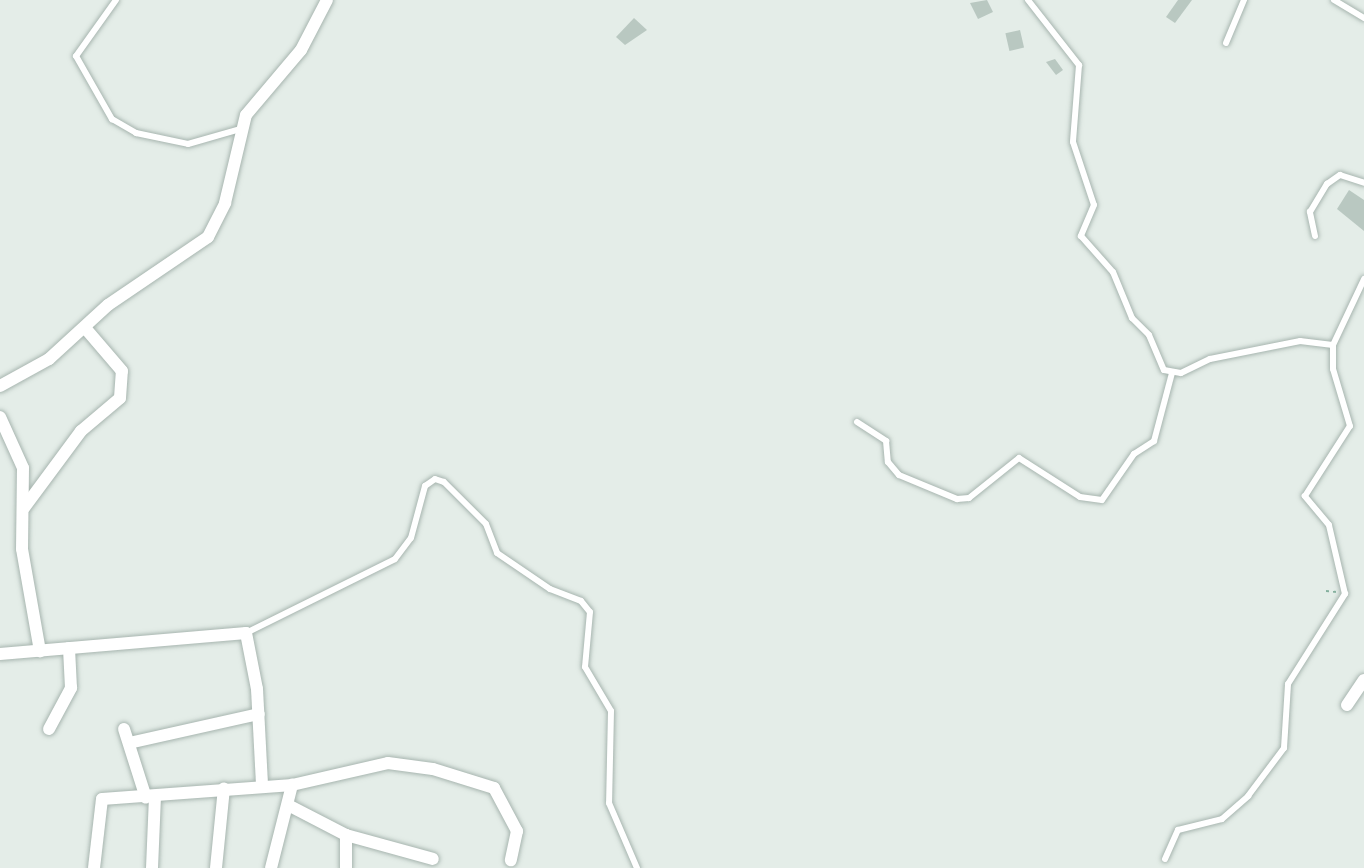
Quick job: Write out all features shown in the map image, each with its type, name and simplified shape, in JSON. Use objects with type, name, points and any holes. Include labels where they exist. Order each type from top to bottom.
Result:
[{"type":"street","points":[[1,381],[49,359],[86,328],[108,305],[214,230],[240,129],[258,96],[310,39],[327,0]]},
{"type":"street","points":[[24,509],[81,431],[120,398],[122,371],[86,328]]},
{"type":"street","points":[[0,417],[23,468],[22,549],[40,651]]},
{"type":"street","points":[[0,654],[246,633],[259,714],[262,786]]},
{"type":"street","points":[[48,729],[71,688],[69,648]]},
{"type":"street","points":[[1347,705],[1364,680]]},
{"type":"street","points":[[129,743],[259,714]]},
{"type":"street","points":[[124,729],[151,797],[152,868]]},
{"type":"street","points":[[94,868],[100,802],[224,788],[292,785],[388,763],[433,769],[489,786],[517,831],[511,860]]},
{"type":"street","points":[[271,868],[292,785]]},
{"type":"street","points":[[216,868],[224,788]]},
{"type":"street","points":[[288,805],[346,835],[433,859]]},
{"type":"street","points":[[346,835],[346,868]]},
{"type":"lane","points":[[116,0],[76,56],[112,119],[136,132],[188,144],[240,129]]},
{"type":"lane","points":[[1028,0],[1079,65],[1073,142],[1094,205],[1082,236],[1113,272],[1132,318],[1149,334],[1160,365],[1172,373],[1279,344],[1333,345]]},
{"type":"lane","points":[[1226,43],[1244,0]]},
{"type":"lane","points":[[1335,0],[1364,18]]},
{"type":"lane","points":[[1315,236],[1310,212],[1327,184],[1340,175],[1364,183]]},
{"type":"lane","points":[[1165,859],[1179,831],[1222,819],[1248,796],[1284,748],[1288,684],[1345,594],[1329,525],[1305,496],[1350,426],[1333,369],[1333,345],[1364,279]]},
{"type":"lane","points":[[857,422],[886,441],[888,462],[899,475],[957,499],[969,498],[1019,458],[1080,497],[1102,500],[1134,454],[1154,441],[1172,373]]},
{"type":"lane","points":[[246,633],[394,559],[411,538],[426,486],[435,480],[444,482],[486,524],[497,553],[550,589],[581,601],[590,612],[585,667],[611,711],[609,803],[637,868]]},
{"type":"building","points":[[987,0],[993,12],[978,19],[970,3]]},
{"type":"building","points":[[1178,0],[1192,0],[1175,23],[1166,17]]},
{"type":"building","points":[[634,18],[647,30],[625,45],[616,37]]},
{"type":"building","points":[[1020,30],[1024,48],[1009,51],[1005,33]]},
{"type":"building","points":[[1055,59],[1063,70],[1056,75],[1046,62]]},
{"type":"building","points":[[1349,190],[1364,200],[1364,231],[1337,209]]}]
